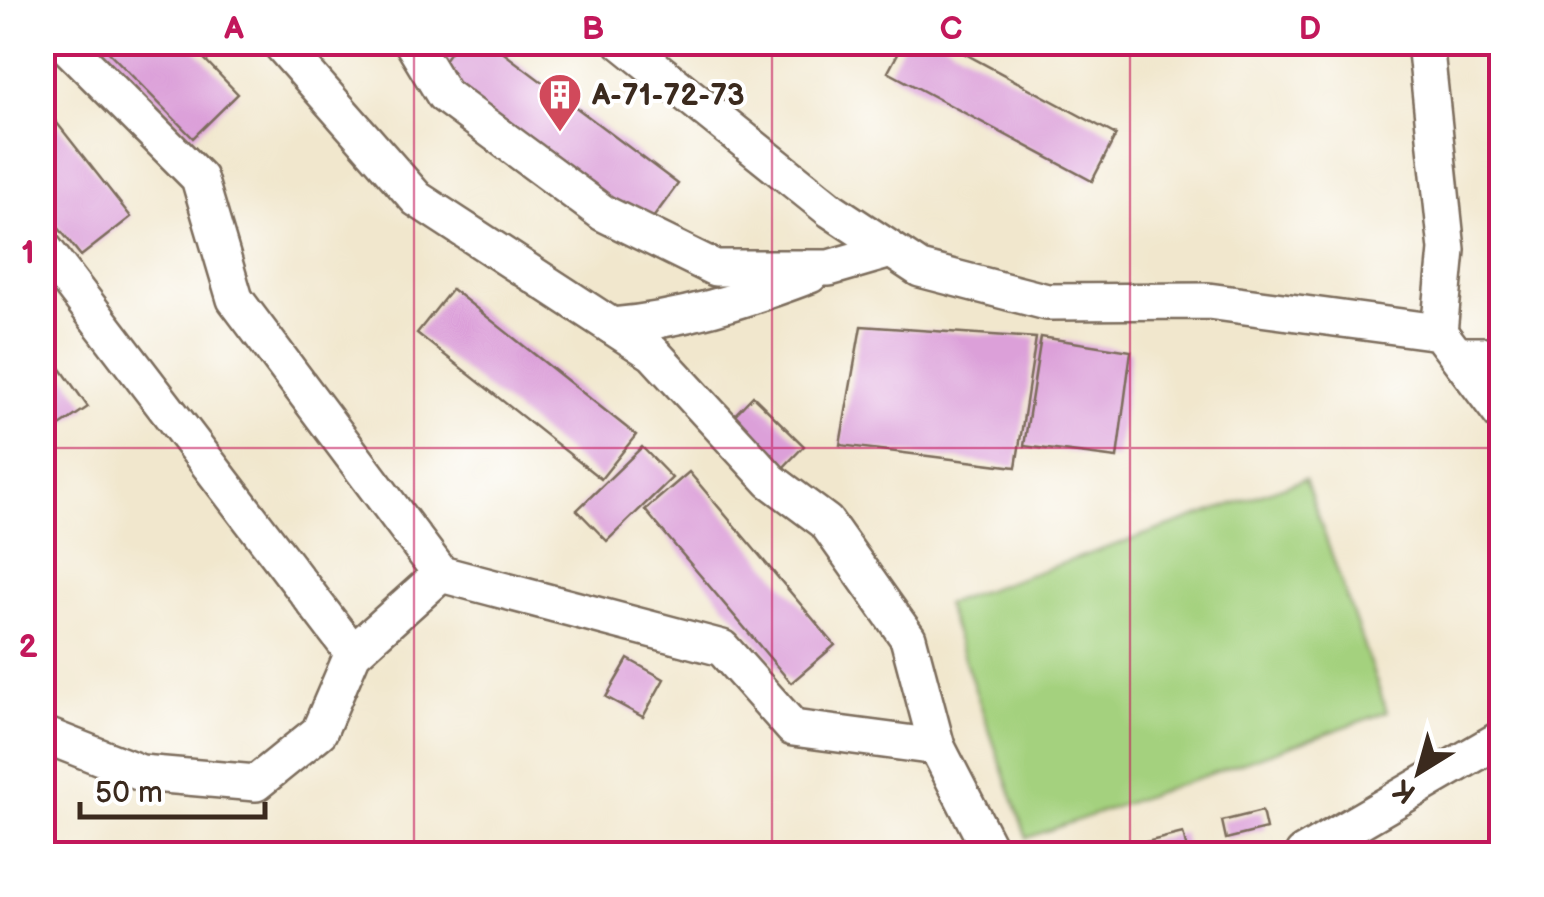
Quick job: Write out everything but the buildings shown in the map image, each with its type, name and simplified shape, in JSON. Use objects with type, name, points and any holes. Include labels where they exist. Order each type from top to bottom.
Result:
[{"type":"street","points":[[63,42],[199,178],[236,299],[441,574],[722,648],[793,728],[937,747]]},
{"type":"street","points":[[280,42],[417,198],[654,353],[771,481],[826,522],[908,638],[937,747],[992,854]]},
{"type":"street","points":[[412,42],[444,96],[603,213],[716,268],[829,268]]},
{"type":"street","points":[[622,42],[831,210],[920,269],[1047,302],[1208,301],[1502,356]]},
{"type":"street","points":[[1425,42],[1447,250],[1449,344],[1502,414]]},
{"type":"street","points":[[42,246],[353,653]]},
{"type":"street","points":[[612,326],[660,322],[734,304],[829,268],[891,250]]},
{"type":"street","points":[[42,734],[141,773],[256,783],[319,732],[353,653],[441,574]]},
{"type":"street","points":[[1303,854],[1502,738]]},
{"type":"green space","points":[[1305,479],[1387,712],[1027,838],[945,604]]},
{"type":"place","name":"A-71-72-73","points":[[560,133]]}]
